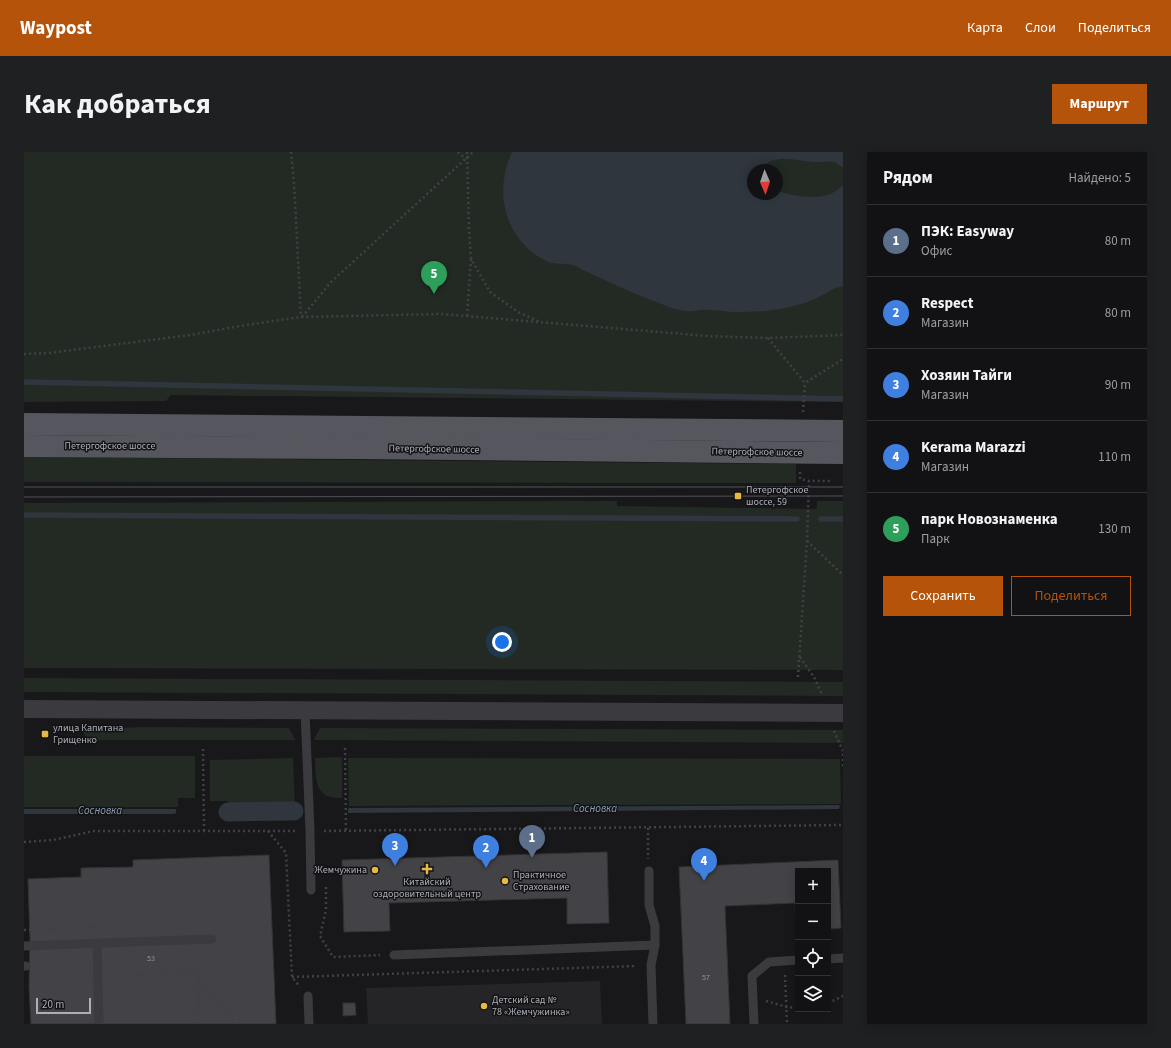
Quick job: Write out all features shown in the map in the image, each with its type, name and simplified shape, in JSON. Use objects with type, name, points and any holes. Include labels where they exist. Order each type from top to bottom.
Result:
[{"type":"main road","name":"Петергофское шоссе","points":[[24,424],[843,431]]},
{"type":"main road","name":"Петергофское шоссе","points":[[24,446],[355,448],[843,454]]},
{"type":"street","points":[[24,709],[843,713]]},
{"type":"lane","points":[[305,710],[311,890]]},
{"type":"lane","points":[[649,871],[649,905],[655,926],[655,945],[651,965],[653,1024]]},
{"type":"lane","points":[[24,946],[212,939]]},
{"type":"lane","points":[[97,944],[99,1024]]},
{"type":"lane","points":[[394,955],[655,945]]},
{"type":"lane","points":[[831,959],[843,958]]},
{"type":"lane","points":[[754,1024],[752,976],[769,962],[795,960]]},
{"type":"lane","points":[[308,996],[309,1024]]},
{"type":"path","points":[[291,152],[301,317]]},
{"type":"path","points":[[458,152],[466,160]]},
{"type":"path","points":[[467,152],[466,160],[471,259],[467,316]]},
{"type":"path","points":[[301,317],[331,282],[474,152]]},
{"type":"path","points":[[471,259],[490,292],[518,312],[543,323]]},
{"type":"path","points":[[24,354],[49,353],[190,335],[301,317],[441,314],[708,336],[768,338],[843,335]]},
{"type":"path","points":[[768,338],[805,383],[803,419]]},
{"type":"path","points":[[805,383],[843,359]]},
{"type":"path","points":[[803,480],[832,481]]},
{"type":"path","points":[[798,677],[807,540],[808,480]]},
{"type":"path","points":[[807,540],[843,575]]},
{"type":"path","points":[[799,656],[814,677],[822,696]]},
{"type":"path","points":[[834,730],[843,751],[843,769]]},
{"type":"path","points":[[345,748],[346,830]]},
{"type":"path","points":[[203,749],[204,831]]},
{"type":"path","points":[[321,831],[843,825]]},
{"type":"path","points":[[648,828],[649,871]]},
{"type":"path","points":[[24,842],[52,840],[94,831],[297,831]]},
{"type":"path","points":[[268,831],[286,853],[292,977],[302,988]]},
{"type":"path","points":[[327,892],[326,910],[320,936],[333,957],[394,955]]},
{"type":"path","points":[[24,930],[99,927]]},
{"type":"path","points":[[785,960],[787,1024]]},
{"type":"path","points":[[292,977],[640,966]]},
{"type":"path","points":[[98,976],[196,972],[198,982],[198,1024]]},
{"type":"path","points":[[198,982],[237,1024]]},
{"type":"path","points":[[831,1002],[843,996]]},
{"type":"path","points":[[754,997],[787,1007],[795,1008]]},
{"type":"shaded area","points":[[24,152],[843,152],[843,402],[171,395],[166,401],[24,402]]},
{"type":"shaded area","points":[[24,457],[796,464],[796,483],[24,482]]},
{"type":"shaded area","points":[[617,501],[617,506],[817,509],[817,501],[843,501],[843,670],[24,668],[24,503]]},
{"type":"shaded area","points":[[24,678],[843,682],[843,696],[24,692]]},
{"type":"shaded area","points":[[139,727],[289,728],[295,740],[93,740],[87,738],[82,731]]},
{"type":"shaded area","points":[[320,728],[843,730],[843,743],[314,740]]},
{"type":"shaded area","points":[[24,756],[195,756],[195,798],[178,798],[178,807],[24,807]]},
{"type":"shaded area","points":[[342,757],[342,798],[326,795],[321,792],[318,787],[315,758]]},
{"type":"shaded area","points":[[293,758],[295,808],[228,809],[228,801],[210,801],[210,760]]},
{"type":"shaded area","points":[[348,758],[840,759],[841,804],[349,806]]},
{"type":"shaded area","name":"Детский сад № 78 «Жемчужинка»","points":[[600,981],[602,1024],[368,1024],[366,988]]},
{"type":"water","points":[[512,152],[843,152],[843,168],[832,162],[785,159],[778,159],[765,164],[747,164],[747,200],[783,200],[783,192],[812,197],[821,196],[836,191],[843,185],[843,286],[835,288],[813,300],[775,310],[733,312],[678,310],[609,282],[573,265],[546,261],[532,252],[521,241],[512,228],[506,214],[504,183],[506,168]]},
{"type":"water","points":[[839,805],[839,809],[348,813],[349,808]]},
{"type":"water","points":[[24,809],[176,809],[176,813],[24,814]]},
{"type":"building","points":[[607,852],[609,923],[567,924],[567,898],[389,903],[390,931],[344,932],[342,860]]},
{"type":"building","points":[[269,855],[276,1024],[31,1024],[29,987],[30,939],[28,879],[81,877],[81,868],[133,867],[133,860]]},
{"type":"building","points":[[838,860],[841,928],[831,929],[831,868],[795,868],[795,903],[725,906],[730,1024],[686,1024],[679,867]]},
{"type":"building","points":[[343,1003],[355,1003],[356,1015],[343,1016]]},
{"type":"waterway","points":[[24,382],[843,399]]},
{"type":"waterway","points":[[24,515],[797,519]]},
{"type":"waterway","points":[[821,519],[843,519]]},
{"type":"waterway","name":"Сосновка","points":[[228,812],[294,811]]},
{"type":"tram line","points":[[24,487],[843,487]]},
{"type":"tram line","points":[[24,497],[843,496]]},
{"type":"place","name":"парк Новознаменка","points":[[434,294]]},
{"type":"place","name":"Петергофское шоссе, 59","points":[[738,496]]},
{"type":"place","name":"улица Капитана Грищенко","points":[[45,734]]},
{"type":"place","name":"ПЭК: Easyway","points":[[532,858]]},
{"type":"place","name":"Хозяин Тайги","points":[[395,866]]},
{"type":"place","name":"Respect","points":[[486,868]]},
{"type":"place","name":"Китайский оздоровительный центр","points":[[427,869]]},
{"type":"place","name":"Жемчужина","points":[[375,870]]},
{"type":"place","name":"Практичное Страхование","points":[[505,881]]},
{"type":"place","name":"Kerama Marazzi","points":[[704,881]]},
{"type":"place","name":"Детский сад № 78 «Жемчужинка»","points":[[484,1006]]}]
